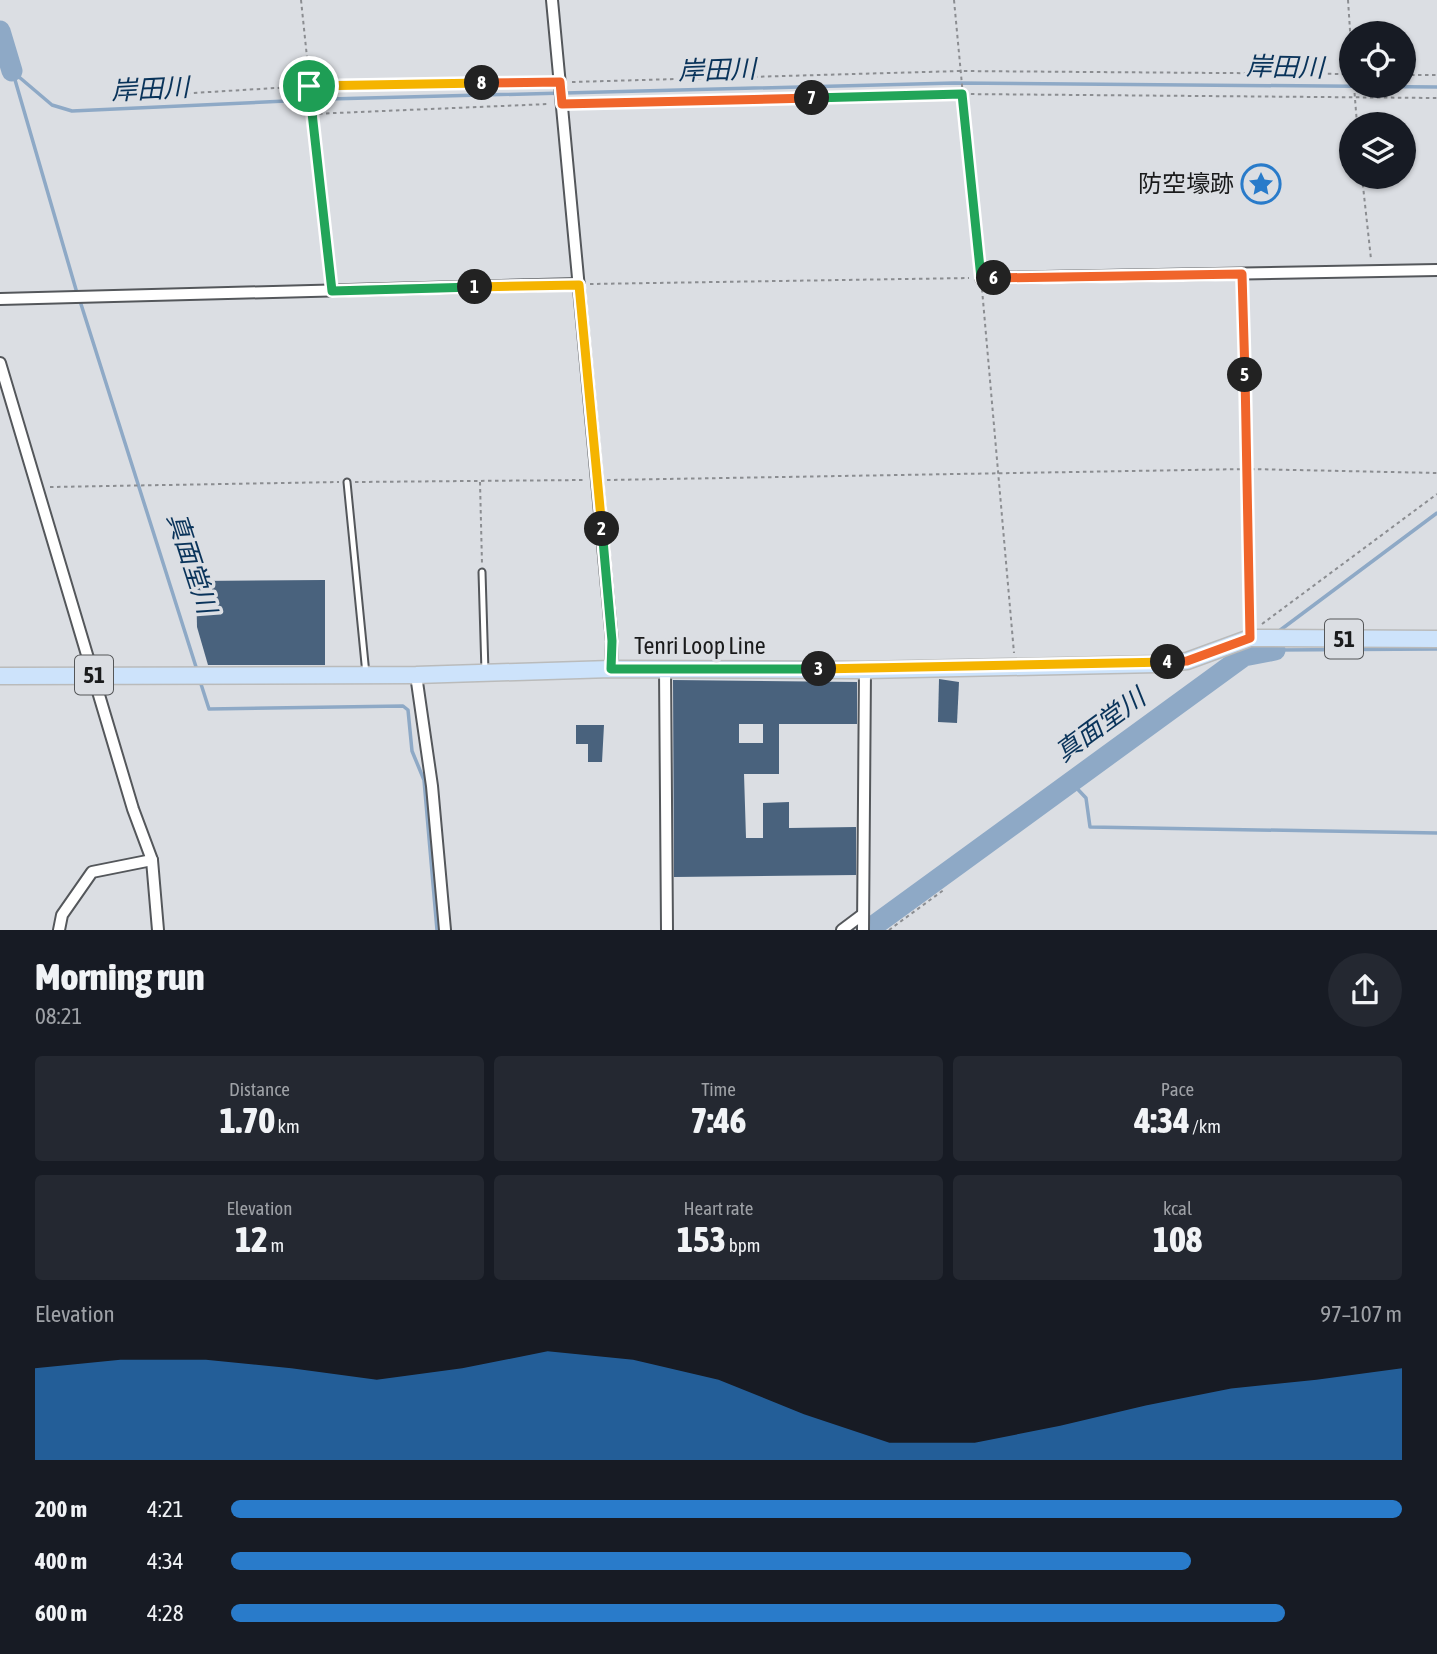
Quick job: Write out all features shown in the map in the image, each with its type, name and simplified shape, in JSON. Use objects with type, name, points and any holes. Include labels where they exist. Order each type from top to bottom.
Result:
[{"type":"main road","name":"Tenri Loop Line","points":[[0,677],[366,676],[611,669],[865,670],[1187,661],[1250,635],[1437,639]]},
{"type":"street","points":[[552,0],[612,641],[611,669]]},
{"type":"street","points":[[981,278],[1437,270]]},
{"type":"street","points":[[0,299],[579,285]]},
{"type":"street","points":[[0,363],[3,383],[39,487],[132,809],[152,860],[158,929]]},
{"type":"street","points":[[665,669],[667,929]]},
{"type":"street","points":[[842,929],[863,922],[865,670]]},
{"type":"street","points":[[416,675],[432,786],[445,929]]},
{"type":"street","points":[[59,929],[62,915],[92,872],[152,860]]},
{"type":"lane","points":[[347,482],[366,676]]},
{"type":"lane","points":[[482,572],[485,672]]},
{"type":"path","points":[[301,0],[332,291]]},
{"type":"path","points":[[954,0],[1015,664]]},
{"type":"path","points":[[1348,0],[1349,21]]},
{"type":"path","points":[[110,98],[309,86],[960,71],[1339,74]]},
{"type":"path","points":[[1416,75],[1437,75]]},
{"type":"path","points":[[312,114],[562,104],[962,94],[1339,96]]},
{"type":"path","points":[[1416,97],[1437,98]]},
{"type":"path","points":[[1363,189],[1373,271]]},
{"type":"path","points":[[1242,274],[1250,635]]},
{"type":"path","points":[[579,285],[981,278]]},
{"type":"path","points":[[39,487],[1248,470],[1437,473]]},
{"type":"path","points":[[480,480],[482,572]]},
{"type":"path","points":[[1250,635],[1437,494]]},
{"type":"path","points":[[889,929],[945,890]]},
{"type":"building","points":[[325,580],[325,665],[208,665],[197,627],[196,581]]},
{"type":"building","points":[[939,679],[959,682],[957,723],[938,722]]},
{"type":"building","points":[[673,680],[857,682],[857,724],[779,724],[779,774],[744,774],[746,838],[763,838],[763,803],[789,802],[789,828],[856,827],[856,875],[674,877]],"holes":[[[739,724],[763,724],[763,743],[739,743]]]},
{"type":"building","points":[[576,725],[604,725],[602,762],[588,762],[588,744],[576,744]]},
{"type":"waterway","name":"真面堂川","points":[[0,31],[12,71]]},
{"type":"waterway","name":"岸田川","points":[[12,71],[52,105],[72,111],[329,99],[954,83],[1437,87]]},
{"type":"waterway","name":"真面堂川","points":[[13,73],[77,293]]},
{"type":"waterway","name":"真面堂川","points":[[80,301],[197,670]]},
{"type":"waterway","points":[[1279,631],[1437,513]]},
{"type":"waterway","name":"真面堂川","points":[[1275,650],[1437,649]]},
{"type":"waterway","name":"真面堂川","points":[[868,930],[1244,656],[1275,650]]},
{"type":"waterway","name":"真面堂川","points":[[200,681],[209,709],[403,706],[408,710],[412,751],[424,780],[437,930]]},
{"type":"waterway","points":[[1070,781],[1086,798],[1090,827],[1437,833]]},
{"type":"place","name":"防空壕跡","points":[[1261,184]]},
{"type":"route","points":[[560,82],[562,104],[962,94],[981,278],[1242,274],[1250,638],[1187,661],[1158,664],[1015,664],[865,670],[611,669],[612,641],[579,285],[332,291],[309,86],[560,82]]}]
